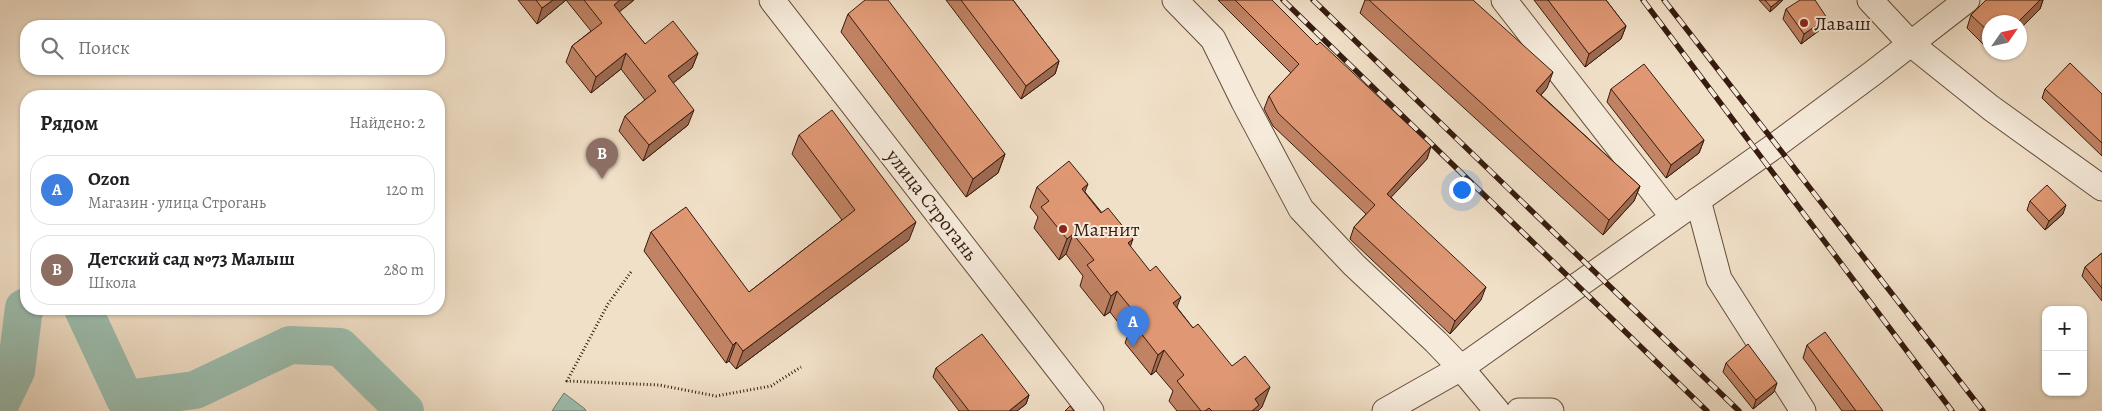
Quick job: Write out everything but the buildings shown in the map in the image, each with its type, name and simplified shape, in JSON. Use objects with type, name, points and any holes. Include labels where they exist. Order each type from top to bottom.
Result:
[{"type":"street","name":"улица Строгань","points":[[772,0],[1091,411]]},
{"type":"street","points":[[1175,0],[1213,39],[1301,209],[1354,265],[1436,342],[1461,368],[1497,411]]},
{"type":"street","points":[[1504,0],[1674,218]]},
{"type":"street","points":[[1870,0],[1911,44],[1991,108],[2102,188]]},
{"type":"street","points":[[1385,411],[1461,368],[1674,218],[1911,44],[1967,0]]},
{"type":"street","points":[[1698,200],[1719,279],[1803,411]]},
{"type":"street","points":[[1519,411],[1551,411]]},
{"type":"path","points":[[631,272],[608,304],[567,381],[659,385],[716,396],[771,386],[801,367]]},
{"type":"shaded area","points":[[564,393],[585,409],[586,411],[552,411]]},
{"type":"waterway","points":[[0,404],[16,371],[23,315]]},
{"type":"waterway","points":[[86,315],[125,399],[195,390],[290,345],[340,347],[405,411]]},
{"type":"railway","points":[[1283,0],[1707,411]]},
{"type":"railway","points":[[1313,0],[1739,411]]},
{"type":"railway","points":[[1643,0],[1952,411]]},
{"type":"railway","points":[[1664,0],[1983,411]]},
{"type":"place","name":"Лаваш","points":[[1804,23]]},
{"type":"place","name":"Детский сад №73 Малыш","points":[[602,179]]},
{"type":"place","name":"Магнит","points":[[1063,229]]},
{"type":"place","name":"Ozon","points":[[1133,347]]}]
